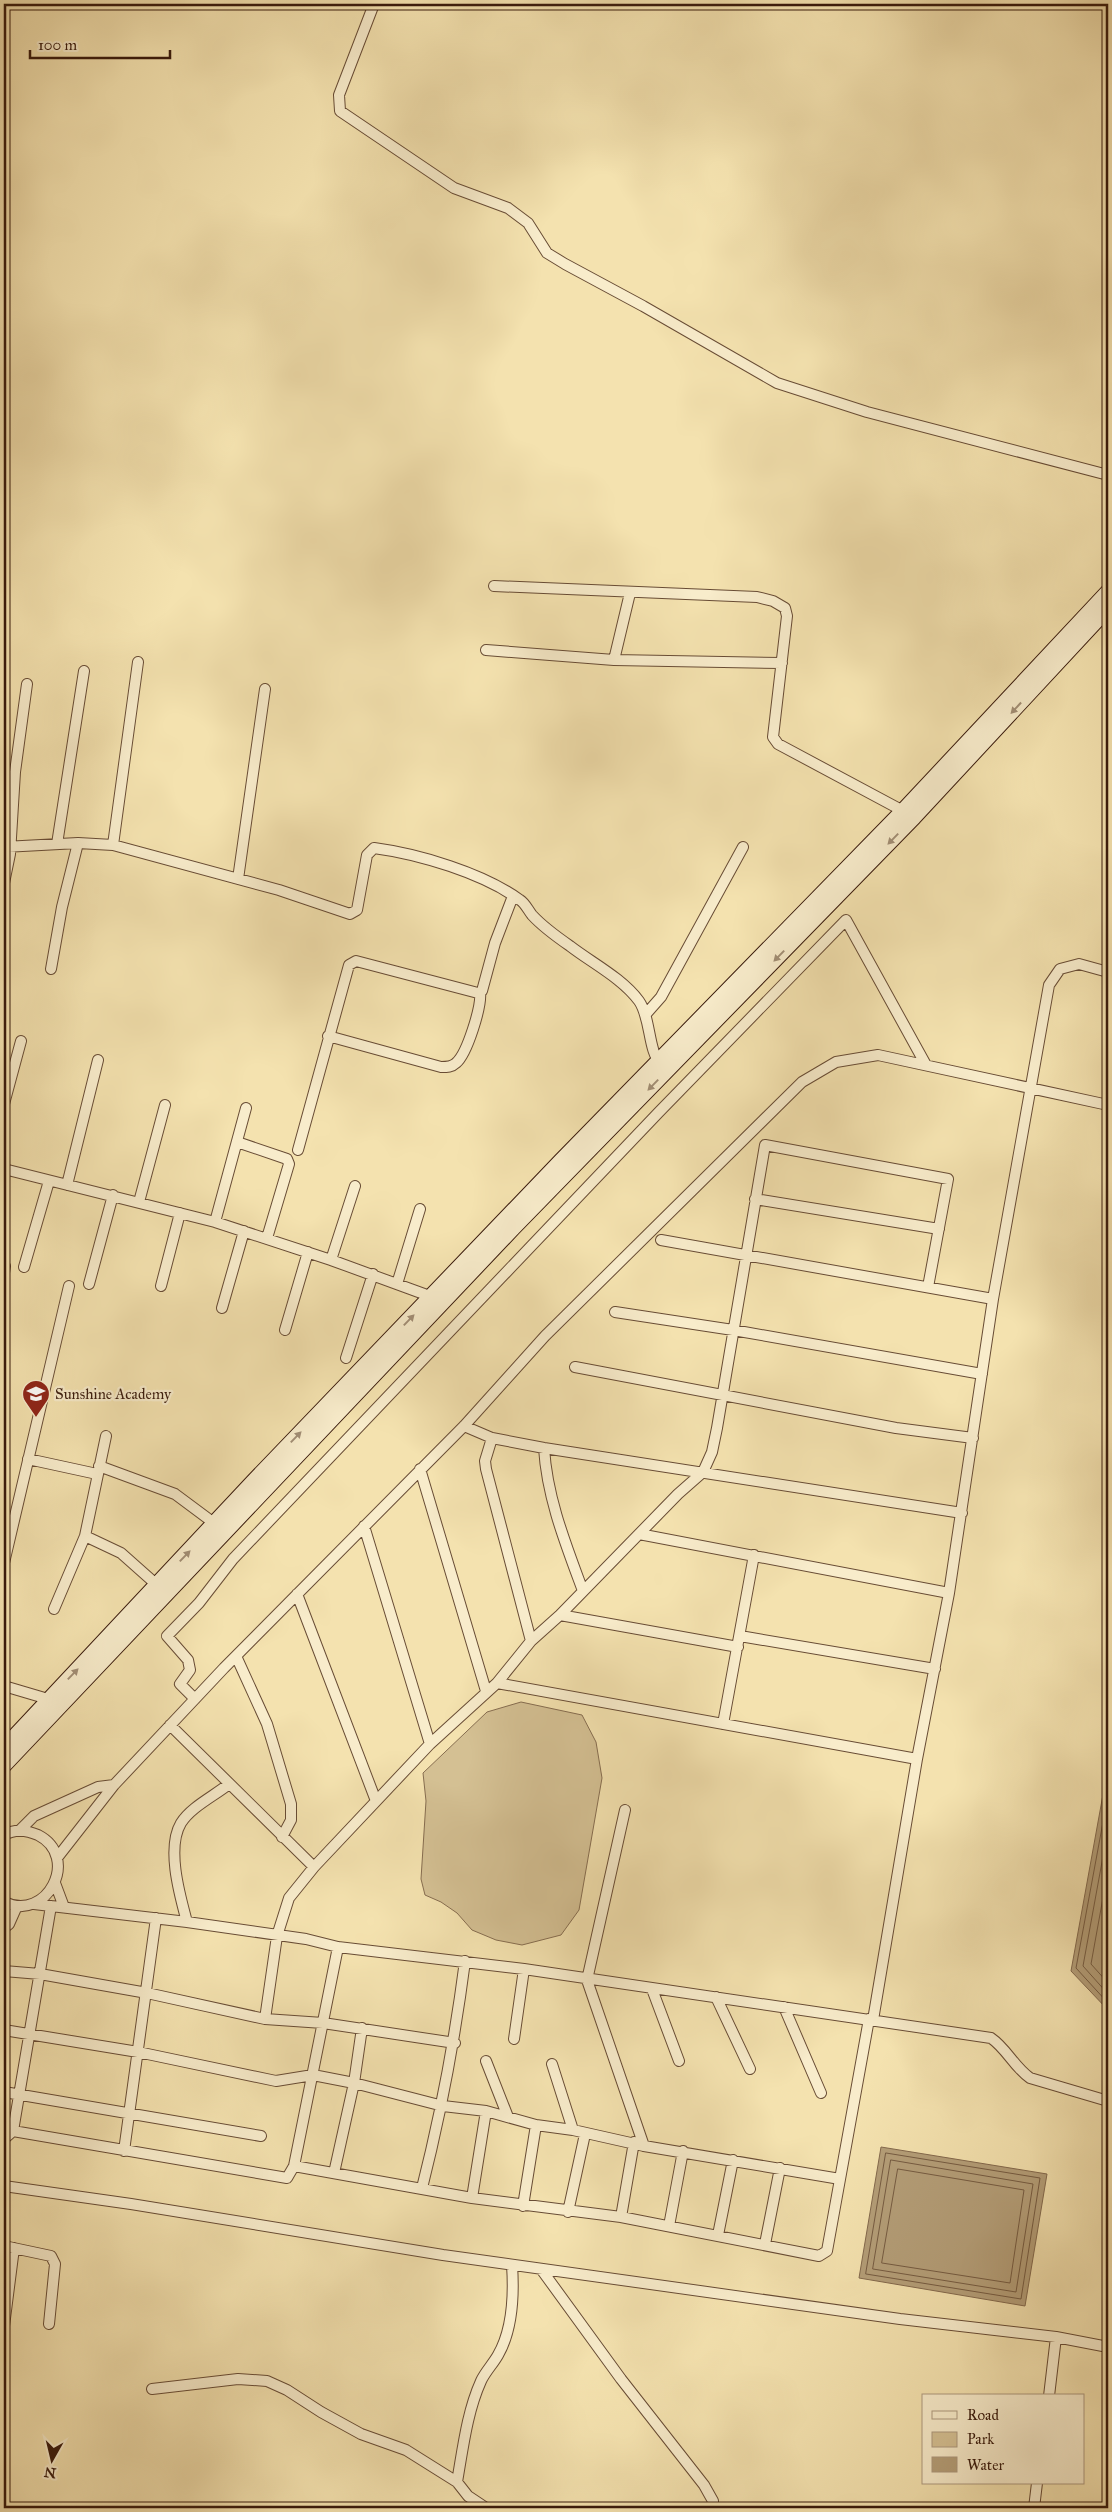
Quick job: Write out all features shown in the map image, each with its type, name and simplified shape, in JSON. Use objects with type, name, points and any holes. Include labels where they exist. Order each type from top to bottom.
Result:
[{"type":"street","points":[[374,4],[339,95],[340,112],[454,188],[508,208],[528,223],[547,253],[777,383],[867,412],[1108,475]]},
{"type":"street","points":[[494,586],[757,597],[773,600],[785,608],[787,616],[773,737],[778,744],[909,814]]},
{"type":"street","points":[[909,814],[1108,592]]},
{"type":"street","points":[[614,660],[630,593]]},
{"type":"street","points":[[4,1765],[220,1528],[437,1299],[1108,608]]},
{"type":"street","points":[[486,650],[614,660],[782,663]]},
{"type":"street","points":[[113,845],[138,662]]},
{"type":"street","points":[[57,844],[84,671]]},
{"type":"street","points":[[4,883],[6,847],[27,684]]},
{"type":"street","points":[[238,879],[265,689]]},
{"type":"street","points":[[6,847],[78,843],[113,845],[279,890],[350,914],[357,910],[367,855],[374,848],[394,851],[440,863],[496,886],[521,900],[532,915],[549,931],[619,982],[638,1000],[646,1014],[663,1066]]},
{"type":"street","points":[[51,969],[62,907],[78,843]]},
{"type":"street","points":[[646,1014],[662,997],[744,847]]},
{"type":"street","points":[[328,1036],[380,1048],[441,1067],[450,1067],[458,1062],[472,1030],[481,1002],[480,992],[490,966],[495,943],[513,896]]},
{"type":"street","points":[[195,1699],[180,1684],[190,1670],[188,1660],[167,1636],[199,1603],[232,1559],[652,1119],[846,920],[926,1065]]},
{"type":"street","points":[[298,1150],[349,965],[356,961],[480,992]]},
{"type":"street","points":[[294,2166],[523,2206],[621,2217],[765,2244],[811,2256],[823,2255],[827,2251],[871,2020],[917,1759],[936,1670],[962,1513],[993,1299],[1049,985],[1060,969],[1079,964],[1108,972]]},
{"type":"street","points":[[4,1104],[21,1041]]},
{"type":"street","points":[[57,1858],[114,1785],[236,1656],[464,1426],[545,1336],[802,1082],[836,1062],[878,1055],[1108,1105]]},
{"type":"street","points":[[67,1185],[98,1060]]},
{"type":"street","points":[[140,1202],[165,1105]]},
{"type":"street","points":[[215,1222],[246,1108]]},
{"type":"street","points":[[237,1142],[278,1155],[287,1159],[289,1164],[267,1238]]},
{"type":"street","points":[[265,2019],[277,1936],[289,1898],[314,1867],[430,1744],[497,1683],[531,1641],[560,1615],[703,1472],[712,1452],[764,1145],[948,1179],[928,1287]]},
{"type":"street","points":[[4,1169],[215,1222],[372,1274],[437,1299]]},
{"type":"street","points":[[24,1267],[49,1181]]},
{"type":"street","points":[[331,1260],[354,1186]]},
{"type":"street","points":[[88,1284],[113,1195]]},
{"type":"street","points":[[755,1199],[939,1229]]},
{"type":"street","points":[[397,1284],[420,1209]]},
{"type":"street","points":[[161,1286],[180,1213]]},
{"type":"street","points":[[222,1308],[244,1231]]},
{"type":"street","points":[[661,1240],[993,1299]]},
{"type":"street","points":[[285,1330],[308,1252]]},
{"type":"street","points":[[346,1358],[372,1274]]},
{"type":"street","points":[[4,1563],[69,1286]]},
{"type":"street","points":[[615,1312],[733,1330],[982,1374]]},
{"type":"street","points":[[575,1367],[896,1428],[973,1438]]},
{"type":"street","points":[[464,1426],[492,1438],[544,1448],[962,1513]]},
{"type":"street","points":[[54,1609],[85,1536],[106,1436]]},
{"type":"street","points":[[492,1438],[485,1461],[486,1470],[531,1641]]},
{"type":"street","points":[[544,1448],[545,1472],[562,1533],[583,1591]]},
{"type":"street","points":[[28,1459],[98,1470],[175,1494],[220,1528]]},
{"type":"street","points":[[420,1469],[486,1691]]},
{"type":"street","points":[[364,1526],[430,1744]]},
{"type":"street","points":[[4,1748],[157,1585],[220,1528]]},
{"type":"street","points":[[639,1534],[948,1593]]},
{"type":"street","points":[[85,1536],[122,1553],[157,1585]]},
{"type":"street","points":[[723,1724],[754,1556]]},
{"type":"street","points":[[297,1594],[376,1801]]},
{"type":"street","points":[[560,1615],[738,1647]]},
{"type":"street","points":[[740,1636],[936,1670]]},
{"type":"street","points":[[236,1656],[267,1724],[291,1804],[291,1820],[282,1837]]},
{"type":"street","points":[[497,1683],[917,1759]]},
{"type":"street","points":[[4,1686],[48,1699]]},
{"type":"street","points":[[170,1725],[314,1867]]},
{"type":"street","points":[[186,1922],[177,1887],[174,1849],[180,1825],[186,1816],[229,1784]]},
{"type":"street","points":[[19,1831],[34,1816],[98,1787],[114,1785]]},
{"type":"street","points":[[621,2217],[639,2144],[587,1980],[624,1810]]},
{"type":"street","points":[[4,1835],[19,1831],[32,1832],[43,1838],[52,1847],[57,1858],[58,1871],[55,1883],[48,1894],[34,1904]]},
{"type":"street","points":[[55,1883],[64,1907]]},
{"type":"street","points":[[4,1902],[17,1906],[34,1904],[186,1922],[306,1939],[338,1947],[524,1969],[587,1980],[992,2038],[1001,2044],[1020,2070],[1030,2078],[1108,2101]]},
{"type":"street","points":[[4,1928],[9,1924],[17,1906]]},
{"type":"street","points":[[4,2139],[13,2131],[51,1906]]},
{"type":"street","points":[[124,2151],[156,1918]]},
{"type":"street","points":[[13,2131],[287,2178],[294,2166],[338,1947]]},
{"type":"street","points":[[422,2188],[442,2106],[454,2043],[465,1961]]},
{"type":"street","points":[[514,2039],[524,1969]]},
{"type":"street","points":[[4,1971],[40,1974],[147,1993],[265,2019],[323,2023],[454,2043]]},
{"type":"street","points":[[652,1988],[679,2061]]},
{"type":"street","points":[[716,1997],[750,2069]]},
{"type":"street","points":[[784,2007],[820,2093]]},
{"type":"street","points":[[334,2173],[354,2082],[362,2028]]},
{"type":"street","points":[[4,2030],[138,2052],[276,2081],[313,2075],[354,2082],[442,2106],[486,2111],[536,2126],[573,2130],[639,2144],[840,2179]]},
{"type":"street","points":[[486,2061],[508,2117]]},
{"type":"street","points":[[552,2064],[573,2130]]},
{"type":"street","points":[[4,2092],[261,2136]]},
{"type":"street","points":[[472,2198],[486,2111]]},
{"type":"street","points":[[523,2206],[536,2126]]},
{"type":"street","points":[[568,2212],[585,2134]]},
{"type":"street","points":[[669,2226],[683,2151]]},
{"type":"street","points":[[718,2235],[732,2160]]},
{"type":"street","points":[[765,2244],[780,2168]]},
{"type":"street","points":[[4,2186],[512,2265],[900,2319],[1056,2337],[1108,2347]]},
{"type":"street","points":[[4,2326],[9,2247],[51,2256],[55,2264],[49,2324]]},
{"type":"street","points":[[457,2482],[466,2433],[482,2380],[498,2355],[506,2337],[512,2299],[512,2265]]},
{"type":"street","points":[[541,2269],[621,2379],[704,2485],[713,2508]]},
{"type":"street","points":[[1049,2394],[1056,2337]]},
{"type":"street","points":[[152,2389],[238,2378],[267,2381],[287,2390],[321,2412],[361,2434],[406,2450],[457,2482],[468,2496],[486,2508]]},
{"type":"street","points":[[1034,2508],[1038,2484]]},
{"type":"green space","points":[[521,1702],[582,1715],[596,1742],[602,1778],[579,1910],[561,1935],[522,1945],[496,1940],[472,1930],[457,1913],[441,1902],[425,1895],[421,1879],[426,1801],[423,1773],[487,1712]]},
{"type":"water","points":[[1108,1767],[1108,2010],[1071,1971]]},
{"type":"water","points":[[881,2147],[1047,2174],[1025,2306],[859,2278]]},
{"type":"place","name":"Sunshine Academy","points":[[36,1418]]}]
